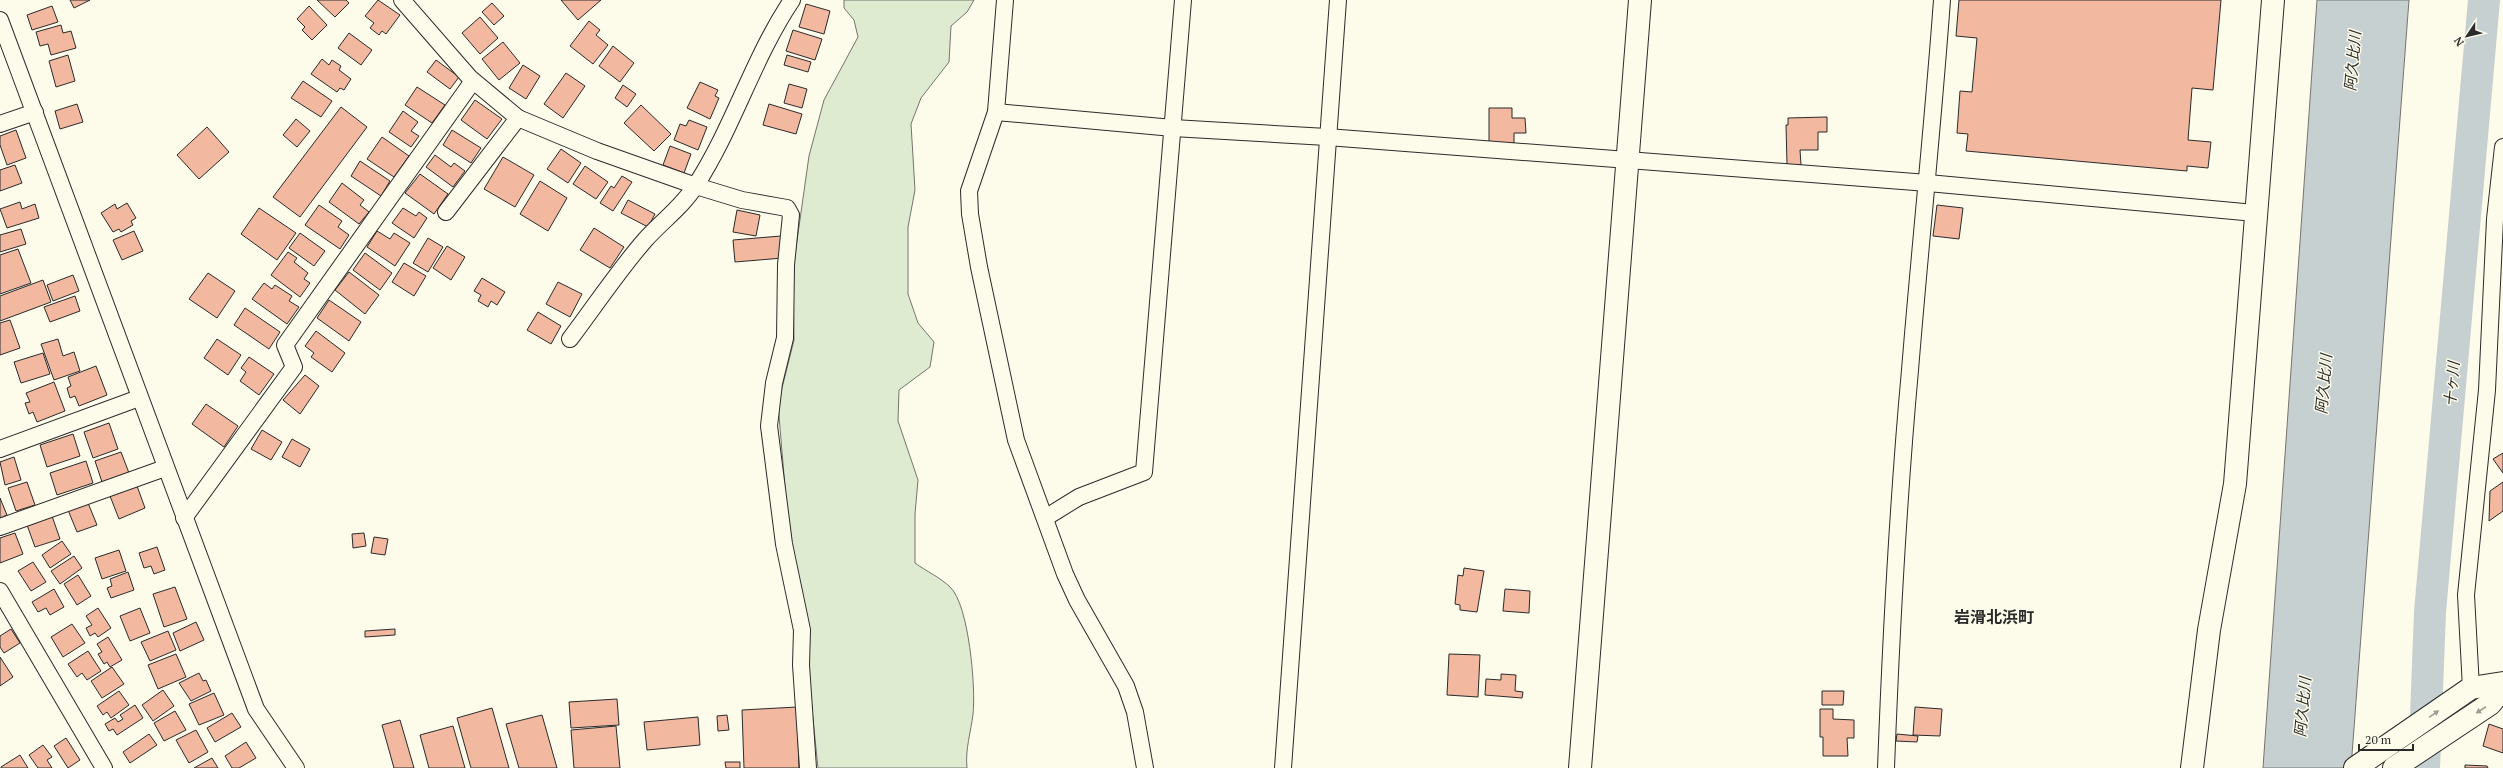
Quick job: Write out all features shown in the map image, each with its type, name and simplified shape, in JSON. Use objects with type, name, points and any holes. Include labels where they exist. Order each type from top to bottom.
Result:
[{"type":"street","points":[[402,0],[473,81],[518,118],[597,151],[696,186],[742,200],[787,208],[791,215],[786,265],[785,338],[774,383],[769,426],[784,544],[802,630],[801,665],[808,768]]},
{"type":"street","points":[[570,339],[646,240],[665,222],[696,186],[725,132],[756,62],[776,24],[792,0]]},
{"type":"street","points":[[1005,0],[996,112],[969,191],[970,214],[1016,440],[1077,600],[1126,686],[1135,712],[1145,768]]},
{"type":"street","points":[[1045,518],[1079,497],[1144,472],[1183,0]]},
{"type":"street","points":[[1283,768],[1338,0]]},
{"type":"street","points":[[1580,768],[1640,0]]},
{"type":"street","points":[[1886,768],[1893,595],[1910,371],[1928,183],[1942,0]]},
{"type":"street","points":[[2192,768],[2209,630],[2235,484],[2255,213],[2273,0]]},
{"type":"street","points":[[0,20],[165,468],[256,709],[296,768]]},
{"type":"street","points":[[184,518],[294,367],[284,345],[473,81]]},
{"type":"street","points":[[0,124],[35,112]]},
{"type":"street","points":[[996,112],[1173,128],[1327,137],[1928,183],[2255,213]]},
{"type":"street","points":[[446,212],[518,118]]},
{"type":"street","points":[[2471,688],[2466,595],[2487,390],[2495,220],[2503,147]]},
{"type":"street","points":[[0,449],[139,398]]},
{"type":"street","points":[[0,527],[165,468]]},
{"type":"street","points":[[0,591],[104,768]]},
{"type":"street","points":[[2356,768],[2471,688],[2503,683]]},
{"type":"street","points":[[2394,768],[2490,704],[2503,688]]},
{"type":"green space","points":[[844,0],[974,0],[967,12],[951,26],[949,62],[921,98],[911,124],[915,190],[908,227],[908,294],[918,323],[934,342],[930,367],[899,390],[898,421],[918,480],[915,514],[915,563],[950,587],[957,596],[962,610],[970,648],[974,702],[967,747],[967,768],[818,768],[808,669],[789,535],[778,404],[794,340],[793,269],[809,156],[824,100],[858,37],[854,20],[844,8]]},
{"type":"water","name":"阿久比川","points":[[2317,0],[2409,0],[2351,768],[2263,768]]},
{"type":"building","points":[[70,0],[90,0],[74,8]]},
{"type":"building","points":[[317,0],[346,0],[349,3],[335,17]]},
{"type":"building","points":[[378,0],[400,15],[386,34],[382,31],[379,35],[370,28],[374,23],[365,16]]},
{"type":"building","points":[[561,0],[601,0],[578,20]]},
{"type":"building","points":[[1959,0],[2221,0],[2213,90],[2192,88],[2188,140],[2211,142],[2208,168],[2187,166],[2187,171],[1966,151],[1968,134],[1957,133],[1960,91],[1972,92],[1977,38],[1956,36]]},
{"type":"building","points":[[492,3],[504,16],[494,25],[482,12]]},
{"type":"building","points":[[806,4],[830,11],[824,34],[799,27]]},
{"type":"building","points":[[52,6],[58,22],[32,30],[27,15]]},
{"type":"building","points":[[309,6],[327,25],[312,40],[302,30],[305,27],[297,19]]},
{"type":"building","points":[[480,17],[498,38],[480,54],[462,33]]},
{"type":"building","points":[[589,21],[600,30],[596,35],[608,45],[593,64],[570,46]]},
{"type":"building","points":[[61,25],[63,33],[71,31],[76,48],[51,55],[48,44],[40,46],[36,32]]},
{"type":"building","points":[[793,30],[822,39],[815,60],[786,51]]},
{"type":"building","points":[[349,33],[372,50],[361,65],[338,48]]},
{"type":"building","points":[[503,42],[520,63],[499,80],[482,59]]},
{"type":"building","points":[[613,46],[634,63],[620,82],[599,66]]},
{"type":"building","points":[[68,55],[75,81],[56,87],[49,61]]},
{"type":"building","points":[[787,55],[811,62],[808,72],[784,65]]},
{"type":"building","points":[[322,59],[329,65],[332,60],[341,66],[339,70],[351,79],[344,90],[340,88],[337,92],[311,74]]},
{"type":"building","points":[[436,60],[459,77],[450,89],[427,72]]},
{"type":"building","points":[[523,65],[540,76],[526,99],[509,88]]},
{"type":"building","points":[[566,73],[585,86],[563,118],[544,104]]},
{"type":"building","points":[[303,81],[332,101],[321,117],[291,98]]},
{"type":"building","points":[[700,82],[718,90],[715,96],[719,98],[710,119],[687,108]]},
{"type":"building","points":[[789,84],[807,89],[802,108],[784,103]]},
{"type":"building","points":[[623,85],[636,94],[627,107],[615,98]]},
{"type":"building","points":[[417,87],[445,105],[432,123],[405,105]]},
{"type":"building","points":[[475,100],[502,119],[487,139],[461,120]]},
{"type":"building","points":[[77,104],[83,122],[60,129],[55,111]]},
{"type":"building","points":[[769,104],[802,114],[796,134],[763,125]]},
{"type":"building","points":[[641,105],[671,134],[654,151],[624,123]]},
{"type":"building","points":[[341,107],[367,127],[300,217],[273,197]]},
{"type":"building","points":[[1489,108],[1512,108],[1512,118],[1525,118],[1526,133],[1514,133],[1514,143],[1489,144]]},
{"type":"building","points":[[403,111],[418,122],[411,131],[419,136],[411,147],[389,132]]},
{"type":"building","points":[[1827,117],[1827,132],[1818,132],[1818,150],[1800,150],[1801,165],[1787,165],[1786,125],[1788,125],[1788,118]]},
{"type":"building","points":[[296,119],[310,131],[297,147],[283,135]]},
{"type":"building","points":[[689,120],[707,127],[698,150],[674,140],[680,124],[686,126]]},
{"type":"building","points":[[207,127],[229,152],[199,179],[177,155]]},
{"type":"building","points":[[16,130],[26,158],[7,165],[0,145],[0,136]]},
{"type":"building","points":[[452,130],[481,148],[471,163],[443,145]]},
{"type":"building","points":[[382,137],[409,156],[394,177],[367,159]]},
{"type":"building","points":[[670,146],[691,154],[684,173],[663,165]]},
{"type":"building","points":[[561,149],[581,163],[568,183],[547,169]]},
{"type":"building","points":[[435,155],[451,167],[454,163],[465,171],[453,187],[426,167]]},
{"type":"building","points":[[503,157],[534,175],[515,207],[484,189]]},
{"type":"building","points":[[360,161],[390,181],[381,196],[351,176]]},
{"type":"building","points":[[15,165],[22,183],[0,191],[0,170]]},
{"type":"building","points":[[585,166],[608,182],[596,199],[573,184]]},
{"type":"building","points":[[420,174],[448,194],[434,214],[405,193]]},
{"type":"building","points":[[622,176],[632,182],[613,211],[600,203],[611,186],[614,188]]},
{"type":"building","points":[[540,181],[567,198],[548,231],[520,214]]},
{"type":"building","points":[[342,183],[364,200],[360,205],[369,212],[359,224],[329,202]]},
{"type":"building","points":[[628,200],[655,214],[648,227],[621,213]]},
{"type":"building","points":[[20,202],[22,209],[35,204],[39,218],[7,228],[0,209]]},
{"type":"building","points":[[127,203],[136,218],[131,221],[133,225],[121,232],[119,229],[113,232],[101,213],[115,204],[117,209]]},
{"type":"building","points":[[319,205],[342,221],[338,227],[349,235],[340,249],[305,225]]},
{"type":"building","points":[[1937,205],[1963,208],[1959,239],[1933,236]]},
{"type":"building","points":[[259,208],[296,233],[277,260],[241,234]]},
{"type":"building","points":[[403,208],[416,216],[419,212],[427,218],[414,238],[392,223]]},
{"type":"building","points":[[737,210],[760,215],[756,236],[733,232]]},
{"type":"building","points":[[594,228],[624,247],[610,268],[580,250]]},
{"type":"building","points":[[21,229],[26,244],[0,252],[0,235]]},
{"type":"building","points":[[134,231],[143,251],[122,260],[113,240]]},
{"type":"building","points":[[377,231],[390,239],[394,233],[410,243],[395,266],[367,247]]},
{"type":"building","points":[[300,233],[325,251],[314,266],[289,248]]},
{"type":"building","points":[[781,236],[783,258],[735,262],[733,240]]},
{"type":"building","points":[[428,238],[443,247],[428,272],[413,263]]},
{"type":"building","points":[[447,246],[465,257],[451,280],[433,268]]},
{"type":"building","points":[[18,249],[31,283],[0,294],[0,255]]},
{"type":"building","points":[[288,252],[297,258],[294,262],[308,273],[304,279],[310,283],[300,297],[271,275]]},
{"type":"building","points":[[365,253],[392,273],[380,290],[353,270]]},
{"type":"building","points":[[404,263],[426,276],[414,296],[392,282]]},
{"type":"building","points":[[349,272],[379,295],[365,314],[335,290]]},
{"type":"building","points":[[208,273],[235,291],[217,318],[189,299]]},
{"type":"building","points":[[73,275],[79,291],[53,301],[47,285]]},
{"type":"building","points":[[482,278],[505,292],[497,305],[491,301],[488,307],[478,301],[481,295],[474,291]]},
{"type":"building","points":[[43,280],[51,302],[0,321],[0,296]]},
{"type":"building","points":[[558,282],[582,294],[570,317],[546,304]]},
{"type":"building","points":[[264,283],[272,289],[275,285],[292,296],[289,301],[299,307],[287,324],[252,299]]},
{"type":"building","points":[[75,296],[80,311],[50,322],[44,307]]},
{"type":"building","points":[[329,300],[361,322],[349,341],[317,318]]},
{"type":"building","points":[[245,308],[280,332],[269,349],[234,325]]},
{"type":"building","points":[[538,312],[561,326],[551,344],[527,330]]},
{"type":"building","points":[[10,320],[20,348],[0,355],[0,323]]},
{"type":"building","points":[[316,331],[345,353],[332,372],[311,357],[314,353],[305,346]]},
{"type":"building","points":[[58,339],[63,356],[74,352],[80,371],[54,380],[41,344]]},
{"type":"building","points":[[217,339],[241,355],[228,375],[204,358]]},
{"type":"building","points":[[43,353],[50,374],[21,383],[14,362]]},
{"type":"building","points":[[249,357],[274,374],[259,395],[240,381],[246,372],[241,368]]},
{"type":"building","points":[[96,366],[107,395],[79,406],[75,396],[70,398],[67,388],[71,386],[68,377]]},
{"type":"building","points":[[305,375],[319,386],[300,414],[283,400]]},
{"type":"building","points":[[54,382],[65,411],[37,422],[33,412],[29,414],[25,403],[30,402],[26,393]]},
{"type":"building","points":[[206,404],[238,426],[224,447],[192,424]]},
{"type":"building","points":[[109,423],[118,449],[93,458],[84,432]]},
{"type":"building","points":[[262,430],[282,442],[271,460],[251,449]]},
{"type":"building","points":[[73,434],[80,456],[47,467],[40,445]]},
{"type":"building","points":[[292,439],[310,449],[300,467],[282,457]]},
{"type":"building","points":[[121,452],[129,473],[102,482],[95,461]]},
{"type":"building","points":[[2503,453],[2503,473],[2493,459]]},
{"type":"building","points":[[14,457],[21,480],[5,485],[0,462]]},
{"type":"building","points":[[86,461],[93,483],[57,495],[50,473]]},
{"type":"building","points":[[27,482],[35,505],[16,511],[8,488]]},
{"type":"building","points":[[2503,482],[2503,511],[2489,521],[2490,491]]},
{"type":"building","points":[[137,486],[145,508],[119,519],[110,496]]},
{"type":"building","points":[[0,498],[7,515],[0,518]]},
{"type":"building","points":[[88,503],[97,525],[77,532],[68,510]]},
{"type":"building","points":[[52,516],[60,539],[35,547],[27,525]]},
{"type":"building","points":[[15,533],[23,554],[0,563],[0,538]]},
{"type":"building","points":[[364,533],[366,546],[353,548],[352,534]]},
{"type":"building","points":[[374,537],[388,539],[385,555],[371,553]]},
{"type":"building","points":[[62,541],[71,554],[50,568],[42,555]]},
{"type":"building","points":[[157,547],[165,570],[154,574],[151,566],[144,568],[139,553]]},
{"type":"building","points":[[119,550],[126,571],[102,579],[95,558]]},
{"type":"building","points":[[74,556],[82,568],[60,584],[51,571]]},
{"type":"building","points":[[33,562],[46,582],[31,591],[18,571]]},
{"type":"building","points":[[1464,568],[1484,571],[1477,612],[1460,610],[1460,605],[1455,604],[1458,575],[1463,576]]},
{"type":"building","points":[[128,572],[134,590],[111,598],[107,588],[112,586],[110,579]]},
{"type":"building","points":[[78,575],[91,596],[77,605],[64,584]]},
{"type":"building","points":[[175,587],[187,619],[164,627],[153,594]]},
{"type":"building","points":[[54,589],[64,607],[50,615],[46,608],[38,612],[32,602]]},
{"type":"building","points":[[1505,589],[1530,591],[1529,613],[1503,611]]},
{"type":"building","points":[[98,608],[111,628],[98,637],[95,633],[90,636],[86,628],[92,625],[86,616]]},
{"type":"building","points":[[140,608],[150,633],[130,641],[120,616]]},
{"type":"building","points":[[196,622],[204,640],[180,651],[173,633]]},
{"type":"building","points":[[72,624],[85,643],[63,657],[51,637]]},
{"type":"building","points":[[11,629],[20,643],[4,653],[0,647],[0,636]]},
{"type":"building","points":[[395,629],[395,635],[365,637],[365,631]]},
{"type":"building","points":[[168,631],[176,650],[150,661],[141,642]]},
{"type":"building","points":[[108,637],[122,660],[110,667],[107,662],[104,664],[98,654],[102,652],[97,644]]},
{"type":"building","points":[[88,651],[101,671],[87,680],[82,673],[77,677],[68,664]]},
{"type":"building","points":[[176,654],[186,677],[158,689],[148,665]]},
{"type":"building","points":[[1449,654],[1480,655],[1478,697],[1447,695]]},
{"type":"building","points":[[0,657],[13,677],[0,686]]},
{"type":"building","points":[[112,667],[124,684],[102,698],[91,681]]},
{"type":"building","points":[[199,673],[203,681],[206,680],[211,691],[191,701],[179,683]]},
{"type":"building","points":[[1501,674],[1516,675],[1515,691],[1523,692],[1522,698],[1485,695],[1486,679],[1501,680]]},
{"type":"building","points":[[163,690],[174,706],[153,721],[142,705]]},
{"type":"building","points":[[119,691],[129,705],[111,718],[107,712],[103,715],[97,706]]},
{"type":"building","points":[[1822,691],[1844,691],[1843,705],[1822,705]]},
{"type":"building","points":[[214,693],[224,715],[199,725],[189,704]]},
{"type":"building","points":[[617,699],[619,725],[571,728],[569,702]]},
{"type":"building","points":[[135,705],[143,718],[117,735],[113,729],[109,731],[105,724],[115,718],[118,722],[123,719],[120,715]]},
{"type":"building","points":[[797,707],[799,768],[744,768],[742,710]]},
{"type":"building","points":[[1915,707],[1942,709],[1940,736],[1913,735]]},
{"type":"building","points":[[492,708],[509,768],[471,768],[457,718]]},
{"type":"building","points":[[1820,709],[1833,709],[1833,719],[1854,720],[1854,738],[1847,738],[1848,756],[1823,756],[1823,737],[1820,737]]},
{"type":"building","points":[[175,711],[186,730],[164,741],[154,723]]},
{"type":"building","points":[[232,713],[241,727],[215,742],[207,728]]},
{"type":"building","points":[[542,715],[557,768],[519,768],[506,724]]},
{"type":"building","points":[[727,715],[729,730],[718,731],[717,716]]},
{"type":"building","points":[[698,717],[700,745],[647,750],[644,722]]},
{"type":"building","points":[[400,720],[414,768],[394,768],[382,725]]},
{"type":"building","points":[[2489,724],[2503,729],[2503,753],[2483,746]]},
{"type":"building","points":[[453,726],[465,768],[429,768],[420,735]]},
{"type":"building","points":[[616,726],[620,768],[574,768],[571,730]]},
{"type":"building","points":[[196,730],[208,752],[189,763],[176,740]]},
{"type":"building","points":[[149,734],[157,745],[130,763],[123,752]]},
{"type":"building","points":[[1897,734],[1918,736],[1917,742],[1896,741]]},
{"type":"building","points":[[66,738],[80,760],[68,768],[54,746]]},
{"type":"building","points":[[246,742],[256,758],[239,768],[232,768],[225,756]]},
{"type":"building","points":[[43,745],[52,757],[47,760],[52,768],[38,768],[29,755]]},
{"type":"building","points":[[20,755],[28,768],[1,768],[1,767]]},
{"type":"building","points":[[212,758],[218,768],[194,768]]},
{"type":"building","points":[[725,762],[740,762],[740,768],[726,768]]},
{"type":"building","points":[[2465,765],[2487,766],[2488,768],[2465,768]]},
{"type":"waterway","name":"十ヶ川","points":[[2424,768],[2430,612],[2484,0]]},
{"type":"district","name":"岩滑北浜町","points":[[1994,617]]}]
